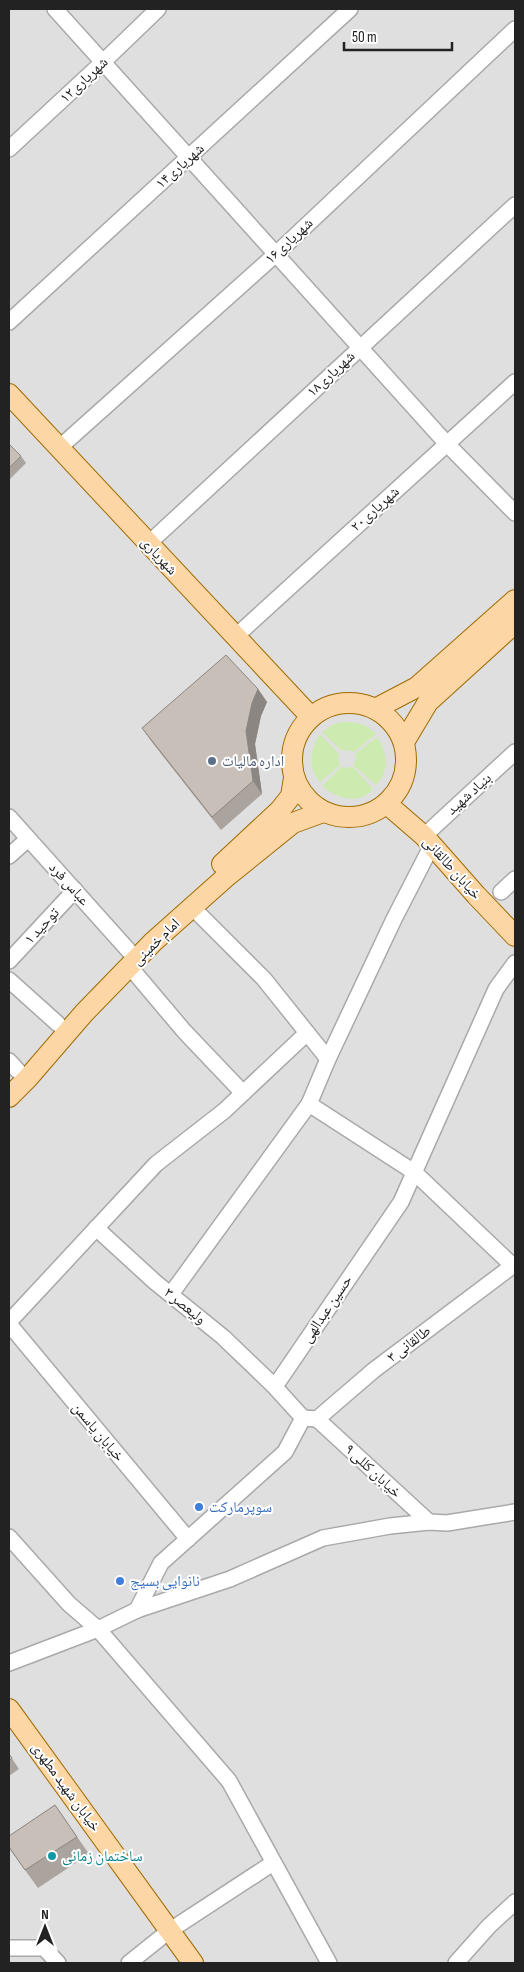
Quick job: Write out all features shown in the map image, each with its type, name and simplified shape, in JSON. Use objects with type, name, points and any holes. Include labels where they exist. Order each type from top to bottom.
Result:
[{"type":"main road","name":"شهریاری","points":[[9,394],[311,717]]},
{"type":"main road","points":[[375,709],[417,687],[515,600]]},
{"type":"main road","points":[[404,742],[428,702],[515,623]]},
{"type":"main road","points":[[353,703],[375,709],[393,723],[404,742],[407,764],[401,786],[387,804],[367,815],[345,818],[323,812],[305,798],[294,778],[291,756],[297,734],[311,717],[331,706],[353,703]]},
{"type":"main road","name":"امام خمینی","points":[[9,1097],[27,1079],[129,959],[280,810],[291,796],[294,778]]},
{"type":"main road","name":"خیابان طالقانی","points":[[387,804],[428,841],[515,936]]},
{"type":"main road","name":"امام خمینی","points":[[12,1070],[58,1024],[74,1005],[226,877],[293,823],[323,812]]},
{"type":"main road","name":"خیابان شهید مطهری","points":[[9,1709],[193,1963]]},
{"type":"street","points":[[55,9],[447,444],[515,513]]},
{"type":"street","name":"شهریاری۱۲","points":[[9,149],[158,9]]},
{"type":"street","name":"شهریاری۱۴","points":[[9,322],[350,9]]},
{"type":"street","name":"شهریاری۱۶","points":[[59,448],[276,254],[515,29]]},
{"type":"street","name":"شهریاری۱۸","points":[[148,544],[515,205]]},
{"type":"street","name":"شهریاری۲۰","points":[[236,637],[515,382]]},
{"type":"street","name":"بنیاد شهید","points":[[171,1294],[309,1104],[428,841],[515,752]]},
{"type":"street","name":"عباس فرد","points":[[9,817],[75,890],[184,1031],[243,1093]]},
{"type":"street","points":[[9,856],[28,839]]},
{"type":"street","points":[[500,892],[515,878]]},
{"type":"street","name":"توحید ۱","points":[[9,961],[75,890]]},
{"type":"street","points":[[192,907],[264,979],[328,1059]]},
{"type":"street","name":"حسین عبدالهی","points":[[273,1385],[278,1382],[401,1202],[496,989],[515,964]]},
{"type":"street","points":[[9,980],[58,1024]]},
{"type":"street","points":[[9,1323],[156,1164],[224,1112],[307,1033]]},
{"type":"street","points":[[309,1104],[414,1172],[514,1265]]},
{"type":"street","name":"ولیعصر ۳","points":[[96,1228],[155,1282],[223,1336],[273,1385]]},
{"type":"street","name":"طالقانی ۳","points":[[310,1418],[514,1265]]},
{"type":"street","name":"خیابان یاسمن","points":[[9,1323],[188,1540]]},
{"type":"street","points":[[137,1610],[161,1563],[285,1452],[310,1418],[273,1385]]},
{"type":"street","name":"خیابان کللی ۹","points":[[310,1418],[429,1522]]},
{"type":"street","points":[[9,1663],[98,1628],[137,1610],[230,1579],[323,1538],[390,1526],[447,1522],[515,1512]]},
{"type":"street","points":[[9,1537],[69,1604],[98,1628],[229,1781],[329,1963]]},
{"type":"street","points":[[129,1963],[169,1931],[274,1863]]},
{"type":"street","points":[[456,1963],[489,1926],[515,1902]]},
{"type":"street","points":[[9,1948],[44,1948],[58,1963]]},
{"type":"shaded area","points":[[9,9],[515,9],[515,1963],[9,1963]]},
{"type":"green space","points":[[344,722],[362,724],[376,734],[354,752],[342,751],[322,732],[334,724]]},
{"type":"green space","points":[[320,734],[339,754],[340,765],[320,782],[313,770],[311,758]]},
{"type":"green space","points":[[377,737],[381,743],[386,762],[384,774],[376,785],[353,765],[356,759],[355,754]]},
{"type":"green space","points":[[352,766],[373,789],[368,794],[355,799],[340,797],[322,786],[341,767],[348,768]]},
{"type":"building","points":[[9,444],[21,456],[9,468]]},
{"type":"building","name":"اداره مالیات","points":[[226,655],[258,689],[252,703],[246,731],[253,781],[212,817],[142,728]]},
{"type":"building","points":[[55,1805],[77,1837],[25,1870],[9,1847],[9,1836]]},
{"type":"place","name":"اداره مالیات","points":[[212,761]]},
{"type":"place","name":"سوپرمارکت","points":[[199,1507]]},
{"type":"place","name":"نانوایی بسیج","points":[[120,1581]]},
{"type":"place","name":"ساختمان زمانی","points":[[52,1856]]}]
